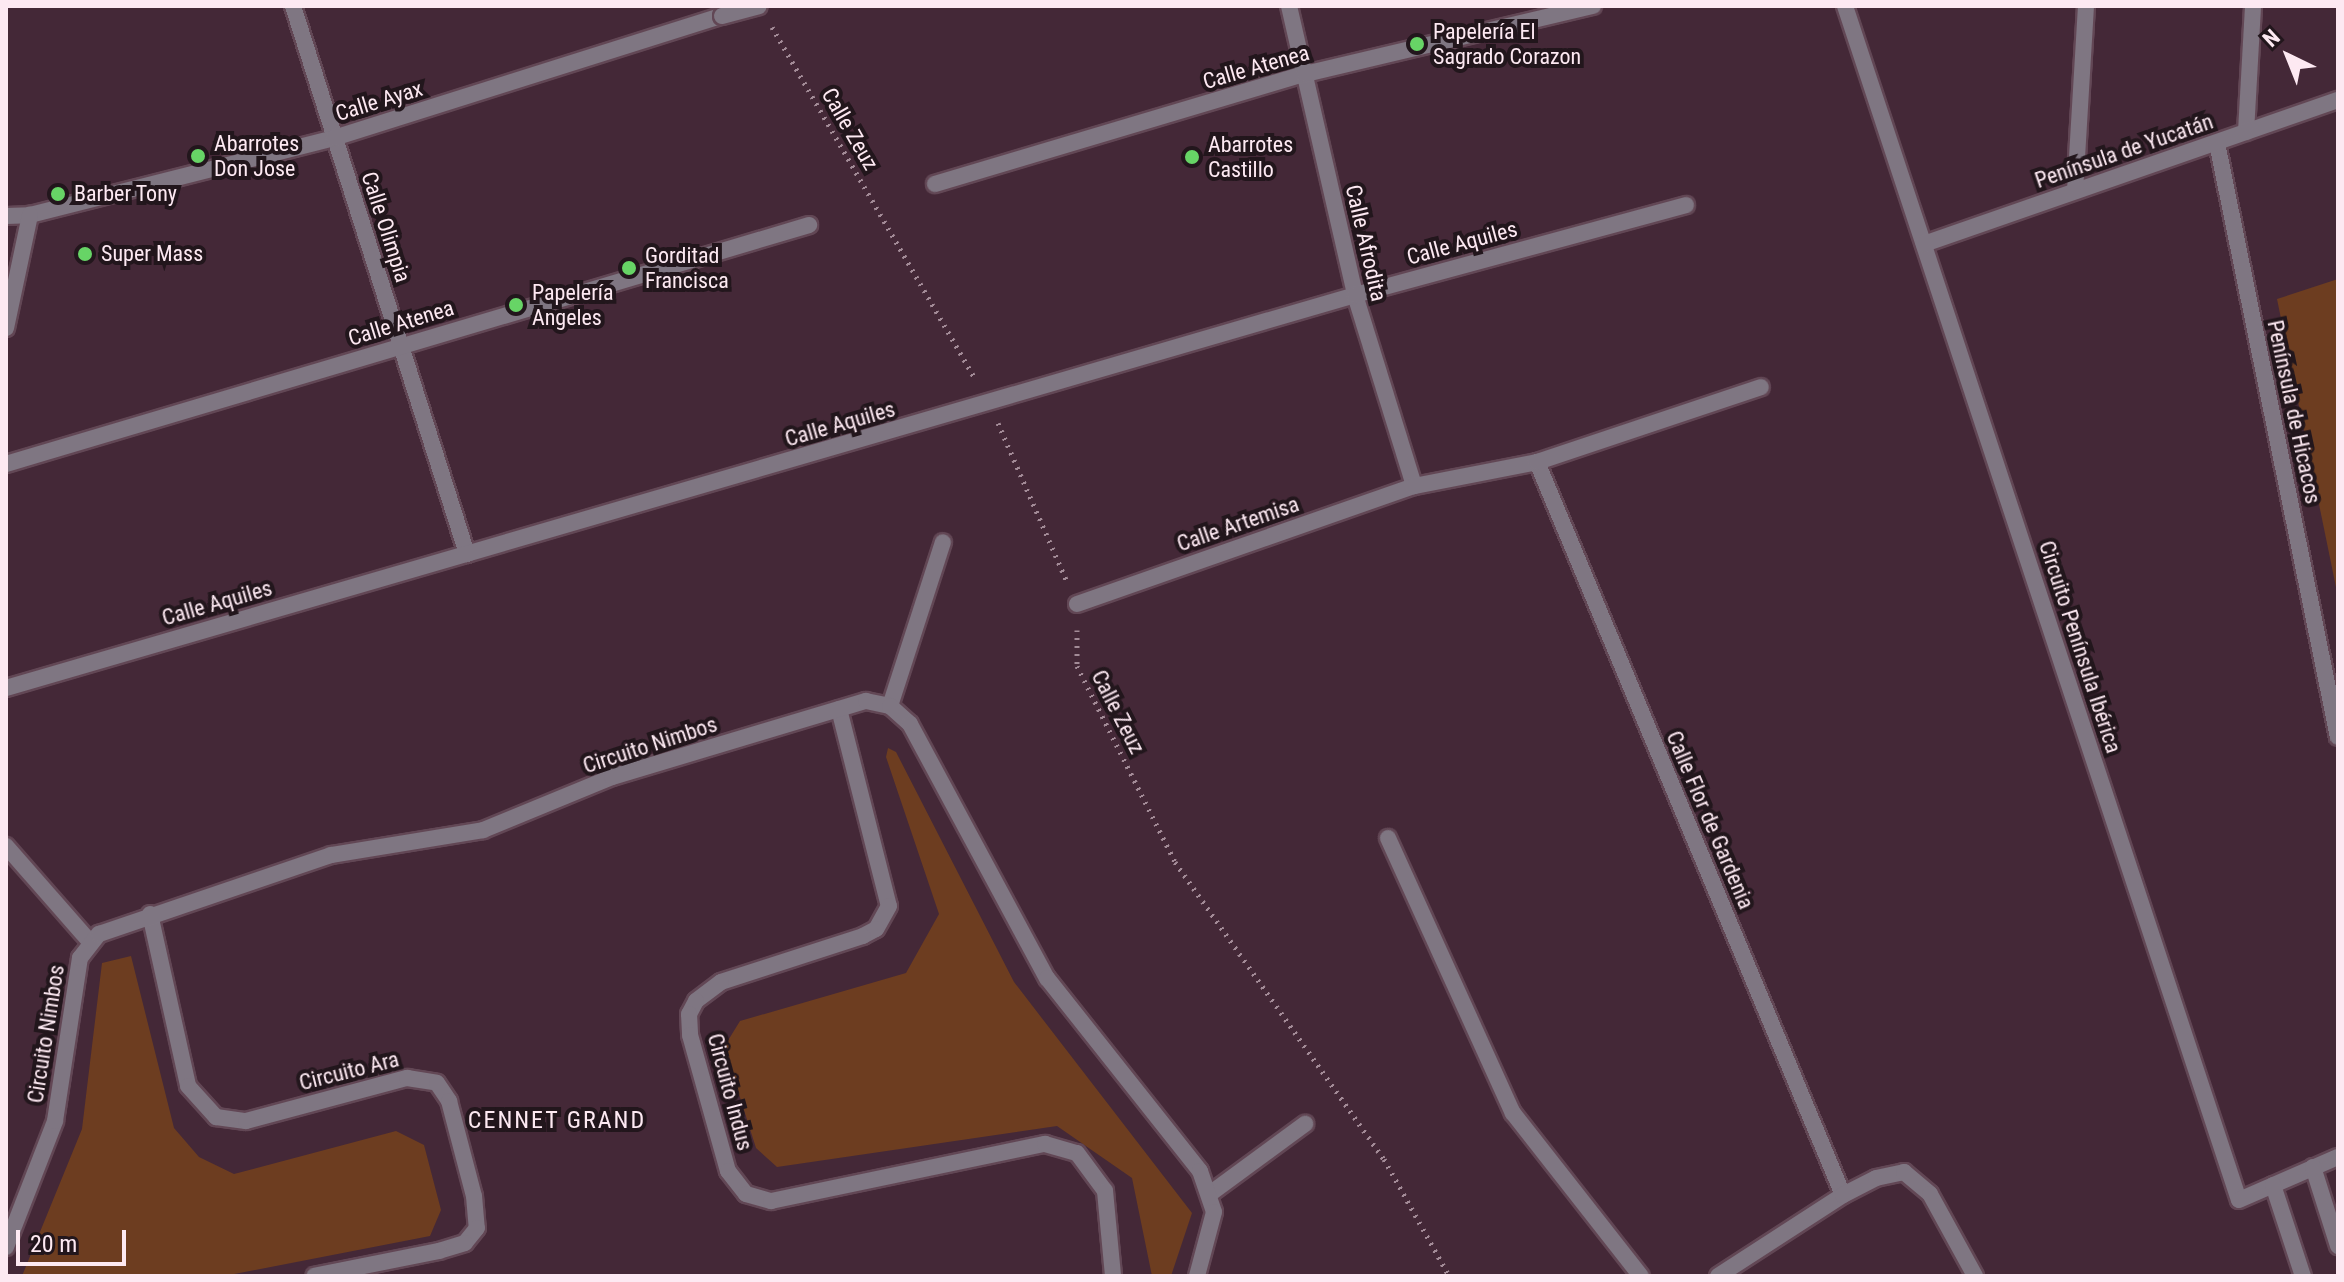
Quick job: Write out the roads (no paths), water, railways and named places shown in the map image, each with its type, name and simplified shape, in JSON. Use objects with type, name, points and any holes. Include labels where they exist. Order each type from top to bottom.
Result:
[{"type":"street","name":"Calle Olimpia","points":[[293,6],[467,554]]},
{"type":"street","name":"Calle Afrodita","points":[[1289,6],[1355,295],[1414,486]]},
{"type":"street","name":"Calle Atenea","points":[[935,184],[1305,74],[1593,6]]},
{"type":"street","name":"Circuito Península Ibérica","points":[[1845,6],[2239,1200],[2338,1157]]},
{"type":"street","points":[[2075,191],[2086,6]]},
{"type":"street","points":[[2246,132],[2253,6]]},
{"type":"street","name":"Calle Ayax","points":[[6,216],[30,215],[334,138],[722,16],[763,13]]},
{"type":"street","name":"Península de Yucatán","points":[[1924,244],[2338,100]]},
{"type":"street","name":"Península de Hicacos","points":[[2217,143],[2338,737]]},
{"type":"street","name":"Calle Aquiles","points":[[6,688],[990,405],[1355,295],[1686,205]]},
{"type":"street","points":[[6,328],[30,215]]},
{"type":"street","name":"Calle Atenea","points":[[6,464],[809,225]]},
{"type":"street","name":"Calle Artemisa","points":[[1077,604],[1414,486],[1537,462],[1761,387]]},
{"type":"street","name":"Calle Flor de Gardenia","points":[[1537,462],[1843,1195]]},
{"type":"street","points":[[943,542],[890,706],[926,749],[1047,978],[1200,1171],[1211,1193],[1214,1212],[1197,1276]]},
{"type":"street","name":"Circuito Nimbos","points":[[6,1247],[55,1121],[76,977],[90,942],[111,926],[331,855],[483,830],[612,777],[866,701],[890,706]]},
{"type":"street","name":"Circuito Indus","points":[[839,709],[889,906],[876,929],[863,936],[721,982],[696,1001],[689,1014],[690,1035],[728,1171],[746,1194],[771,1201],[1045,1144],[1077,1153],[1105,1191],[1113,1276]]},
{"type":"street","points":[[1388,838],[1513,1113],[1641,1276]]},
{"type":"street","points":[[6,846],[90,942]]},
{"type":"street","name":"Circuito Ara","points":[[150,914],[188,1086],[216,1117],[246,1121],[407,1078],[437,1083],[449,1101],[474,1196],[477,1228],[465,1243],[439,1251],[314,1276]]},
{"type":"street","points":[[1211,1193],[1305,1124]]},
{"type":"street","points":[[2313,1167],[2338,1246]]},
{"type":"street","points":[[1718,1276],[1843,1195],[1876,1178],[1904,1172],[1930,1194],[1975,1276]]},
{"type":"street","points":[[2273,1185],[2303,1276]]},
{"type":"place","name":"Papelería El Sagrado Corazon","points":[[1417,44]]},
{"type":"place","name":"Abarrotes Don Jose","points":[[198,156]]},
{"type":"place","name":"Abarrotes Castillo","points":[[1192,157]]},
{"type":"place","name":"Barber Tony","points":[[58,194]]},
{"type":"place","name":"Super Mass","points":[[85,254]]},
{"type":"place","name":"Gorditad Francisca","points":[[629,268]]},
{"type":"place","name":"Papelería Angeles","points":[[516,305]]},
{"type":"district","name":"CENNET GRAND","points":[[557,1121]]}]
